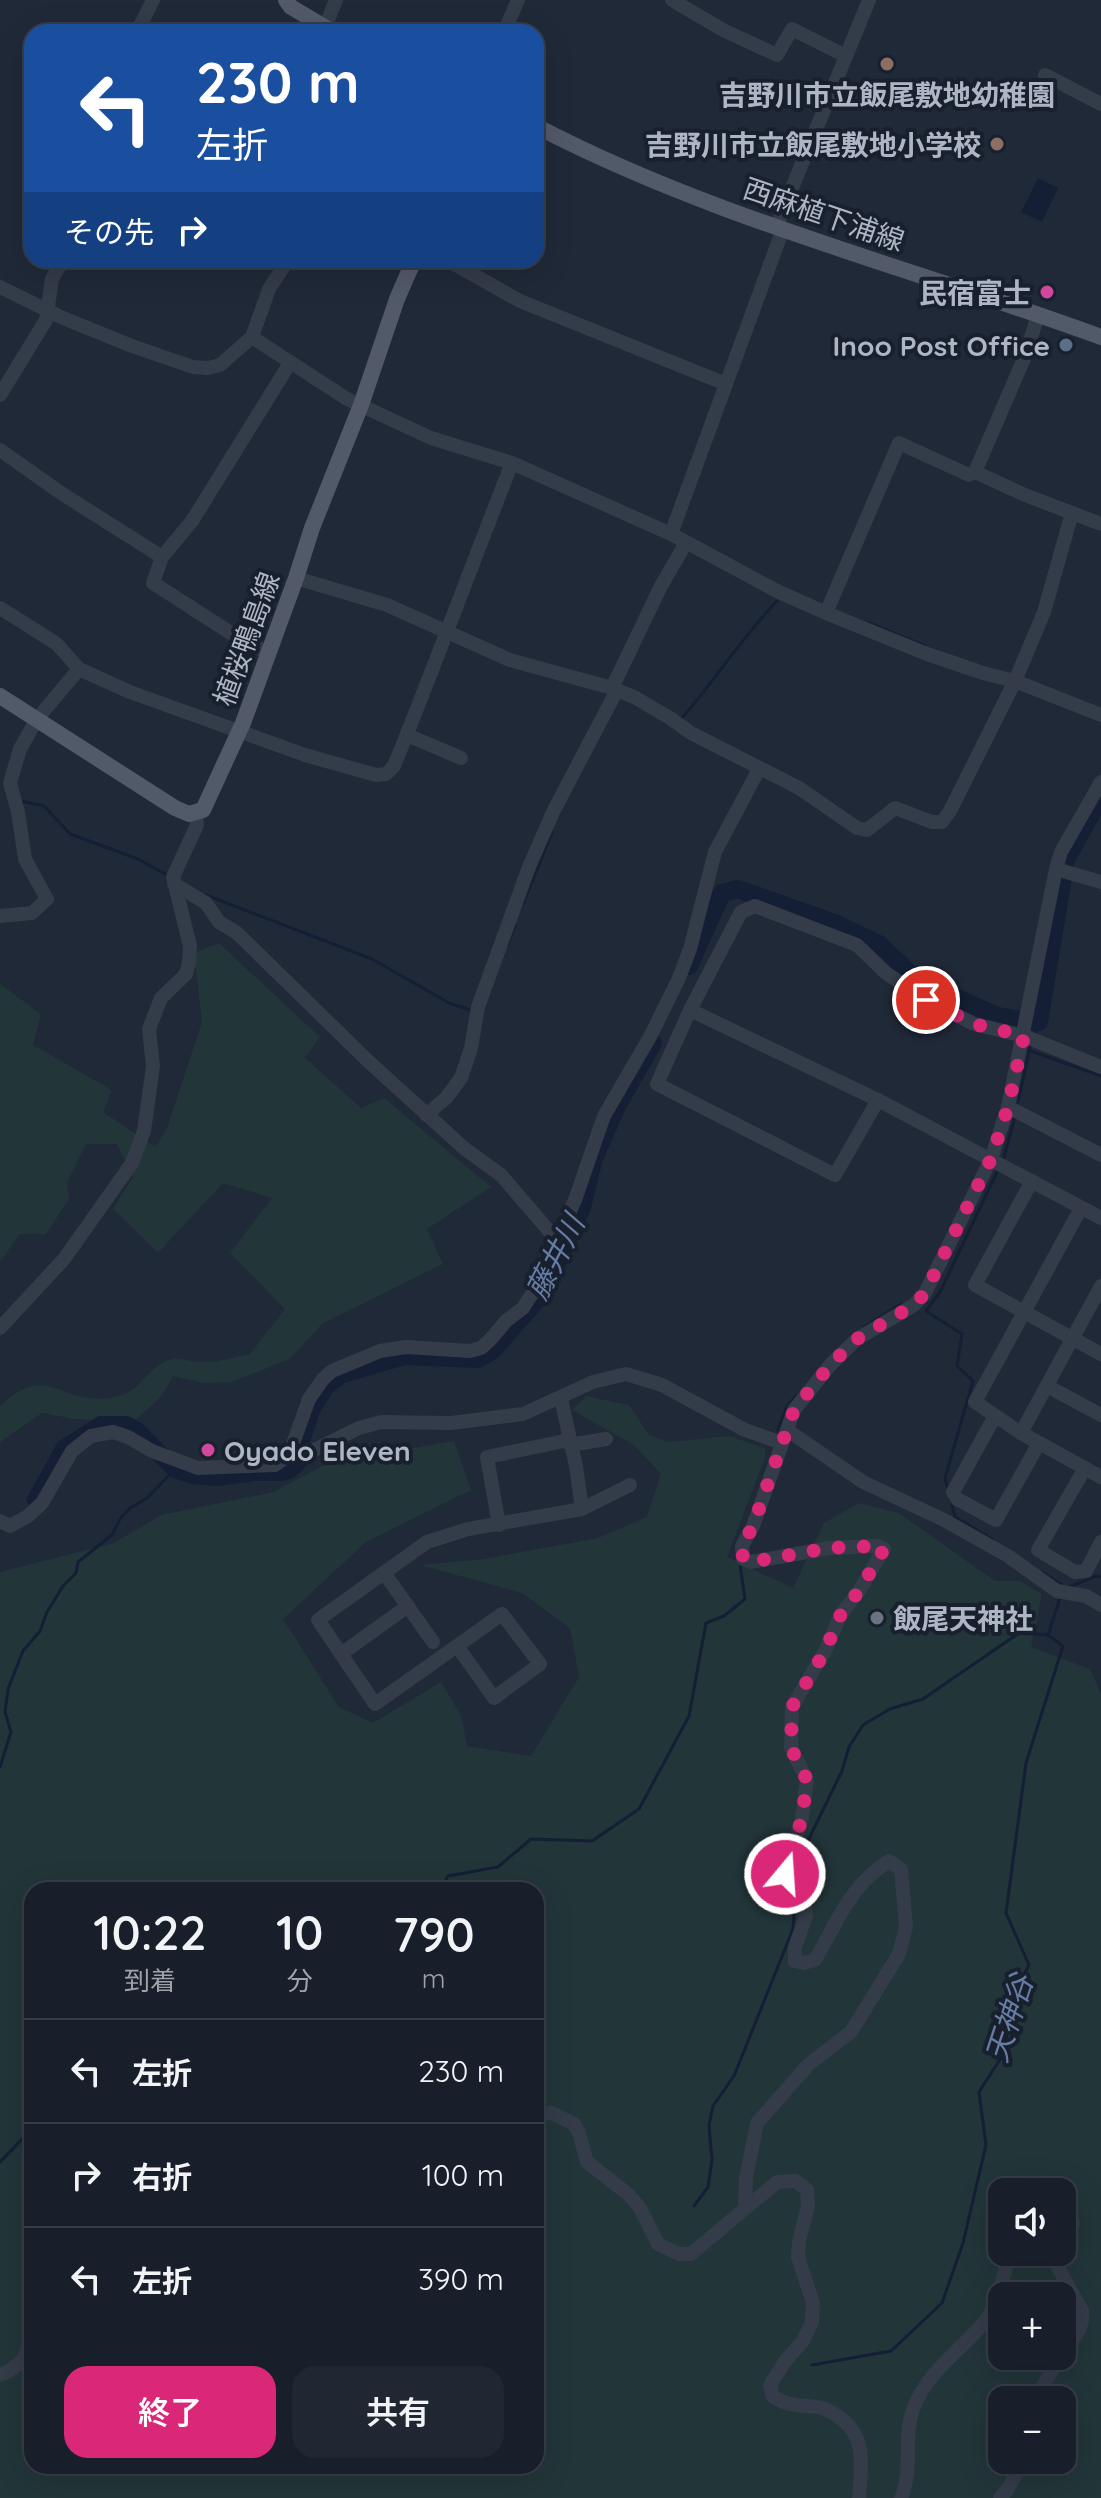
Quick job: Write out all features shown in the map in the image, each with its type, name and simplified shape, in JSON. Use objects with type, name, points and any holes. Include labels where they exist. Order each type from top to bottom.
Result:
[{"type":"main road","points":[[286,0],[291,7],[316,24]]},
{"type":"main road","name":"西麻植下浦線","points":[[544,130],[600,159],[780,228],[1038,315],[1099,331]]},
{"type":"main road","name":"植桜鴨島線","points":[[196,813],[203,810],[208,801],[239,732],[411,268]]},
{"type":"main road","points":[[0,696],[175,808],[189,814],[196,813]]},
{"type":"street","points":[[141,24],[153,0]]},
{"type":"street","points":[[329,24],[336,0]]},
{"type":"street","points":[[508,24],[518,0]]},
{"type":"street","points":[[672,0],[723,30],[777,55],[792,29],[846,56]]},
{"type":"street","points":[[671,534],[780,228],[869,0]]},
{"type":"street","points":[[1045,75],[1101,104]]},
{"type":"street","points":[[0,395],[50,310],[52,279],[58,268]]},
{"type":"street","points":[[0,287],[132,346],[193,367],[208,368],[220,365],[252,337],[269,289],[283,268]]},
{"type":"street","points":[[461,268],[520,301],[726,384]]},
{"type":"street","points":[[827,610],[899,443],[969,475],[975,472],[1026,354],[1038,315]]},
{"type":"street","points":[[252,337],[336,393],[431,438],[512,463],[927,654],[983,673],[1016,679],[1101,715]]},
{"type":"street","points":[[268,653],[237,637],[153,583],[162,557],[192,521],[290,363]]},
{"type":"street","points":[[0,450],[162,557]]},
{"type":"street","points":[[0,608],[57,644],[79,669],[155,702],[305,755],[376,775],[386,774],[394,766],[407,735],[512,463]]},
{"type":"street","points":[[975,472],[1101,524]]},
{"type":"street","points":[[296,578],[387,605],[510,660],[634,697],[691,733],[799,788],[857,828],[867,830],[895,808],[932,822],[942,822],[950,811],[1016,679],[1044,612],[1072,513]]},
{"type":"street","points":[[426,1115],[446,1098],[461,1078],[471,1048],[477,1010],[547,826],[686,543]]},
{"type":"street","points":[[0,916],[32,913],[47,899],[25,859],[10,783],[20,749],[37,719],[79,669]]},
{"type":"street","points":[[407,735],[461,758]]},
{"type":"street","points":[[295,1456],[315,1388],[332,1371],[380,1351],[406,1347],[470,1351],[481,1348],[523,1308],[534,1291],[575,1200],[604,1116],[651,1035],[679,978],[690,949],[715,852],[759,769]]},
{"type":"street","points":[[745,2208],[746,2178],[757,2123],[809,2064],[851,2032],[899,1954],[906,1927],[901,1869],[889,1861],[872,1871],[846,1901],[815,1960],[804,1963],[795,1961],[795,1947],[806,1916],[802,1892],[791,1890],[785,1874],[802,1818],[807,1780],[791,1748],[792,1707],[825,1651],[841,1614],[884,1549],[878,1546],[829,1548],[751,1562],[743,1559],[742,1546],[753,1526],[794,1410],[831,1364],[857,1339],[914,1305],[925,1293],[998,1162],[1061,870],[1061,852],[1101,782]]},
{"type":"street","points":[[0,1328],[64,1259],[140,1147],[153,1066],[149,1029],[161,998],[186,974],[189,963],[190,946],[174,881],[197,825],[196,813]]},
{"type":"street","points":[[1061,870],[1101,882]]},
{"type":"street","points":[[174,881],[206,903],[219,922],[237,933],[426,1115],[501,1175],[556,1239]]},
{"type":"street","points":[[878,1100],[835,1175],[657,1084],[690,1010],[741,912],[755,906],[857,945],[906,987],[974,1024],[1024,1036],[1101,1067]]},
{"type":"street","points":[[690,1010],[878,1100],[1101,1218]]},
{"type":"street","points":[[1008,1107],[1101,1155]]},
{"type":"street","points":[[1032,1181],[975,1285],[1101,1354]]},
{"type":"street","points":[[1081,1208],[975,1402],[1021,1433],[1101,1477]]},
{"type":"street","points":[[1021,1433],[1100,1291]]},
{"type":"street","points":[[3,1523],[14,1525],[42,1503],[72,1451],[91,1436],[113,1432],[189,1465],[208,1469],[275,1465],[359,1428],[381,1422],[451,1423],[523,1414],[604,1379],[626,1374],[662,1385],[745,1430],[784,1436],[863,1482],[942,1519],[1008,1556],[1060,1593],[1086,1596],[1101,1605]]},
{"type":"street","points":[[1047,1386],[1101,1415]]},
{"type":"street","points":[[561,1399],[582,1509]]},
{"type":"street","points":[[995,1416],[953,1492],[957,1499],[996,1520],[1039,1443]]},
{"type":"street","points":[[499,1525],[487,1457],[606,1439]]},
{"type":"street","points":[[1085,1468],[1038,1550],[1075,1572],[1086,1571],[1101,1542]]},
{"type":"street","points":[[457,1646],[494,1698],[540,1664],[502,1614],[375,1704],[318,1620],[427,1542],[468,1529],[582,1509],[630,1485]]},
{"type":"street","points":[[387,1577],[433,1642]]},
{"type":"street","points":[[341,1654],[408,1606]]},
{"type":"street","points":[[544,2114],[552,2113],[574,2124],[587,2162],[629,2195],[640,2208],[658,2244],[667,2249],[691,2254],[777,2182],[796,2181],[807,2190],[808,2206],[798,2257],[813,2303],[812,2322],[803,2341],[770,2385],[773,2397],[787,2406],[829,2411],[850,2425],[863,2454],[859,2498]]},
{"type":"street","points":[[901,2498],[907,2475],[909,2424],[915,2405],[930,2379],[981,2326],[994,2306],[1007,2266]]},
{"type":"street","points":[[1076,2300],[1084,2320],[1076,2335]]},
{"type":"street","points":[[0,2375],[24,2360]]},
{"type":"street","points":[[1000,2498],[1016,2474]]},
{"type":"green space","points":[[219,943],[320,1037],[305,1058],[361,1108],[384,1098],[491,1187],[427,1229],[443,1264],[323,1323],[290,1359],[232,1382],[204,1383],[173,1376],[161,1397],[133,1422],[75,1419],[42,1413],[0,1442],[0,1406],[16,1393],[42,1385],[92,1398],[120,1396],[169,1360],[206,1362],[250,1354],[285,1309],[230,1253],[272,1198],[223,1183],[158,1253],[113,1209],[133,1177],[117,1144],[86,1144],[67,1183],[69,1199],[46,1234],[20,1234],[0,1262],[0,984],[41,1014],[33,1045],[112,1090],[103,1112],[155,1147],[167,1128],[202,1022],[194,953]]},
{"type":"green space","points":[[586,1396],[629,1405],[649,1435],[668,1442],[729,1436],[765,1448],[765,1458],[727,1557],[793,1588],[824,1523],[859,1503],[899,1513],[995,1581],[1020,1581],[1042,1594],[1031,1647],[1090,1669],[1101,1694],[1101,2498],[0,2498],[0,1572],[114,1543],[161,1515],[273,1492],[365,1444],[413,1448],[454,1441],[471,1490],[366,1542],[283,1619],[339,1707],[373,1723],[441,1682],[461,1715],[467,1746],[531,1756],[579,1677],[570,1628],[522,1593],[420,1565],[484,1559],[598,1538],[647,1517],[661,1474],[634,1445],[572,1410]]},
{"type":"water","points":[[1038,178],[1058,188],[1042,222],[1021,212]]},
{"type":"waterway","points":[[681,719],[777,601]]},
{"type":"waterway","points":[[869,623],[925,646]]},
{"type":"waterway","name":"藤井川","points":[[1033,1022],[1039,1022],[1066,859],[1101,797]]},
{"type":"waterway","points":[[20,801],[44,806],[70,834],[138,859],[167,875]]},
{"type":"waterway","points":[[522,906],[552,832]]},
{"type":"waterway","name":"藤井川","points":[[689,966],[722,893],[738,889],[835,923],[879,944],[917,980],[997,1016],[1022,1020]]},
{"type":"waterway","points":[[206,895],[372,959],[449,1003],[473,1011]]},
{"type":"waterway","points":[[508,944],[515,925]]},
{"type":"waterway","points":[[1034,1036],[1039,1022]]},
{"type":"waterway","name":"藤井川","points":[[36,1500],[65,1448],[101,1425],[126,1425],[137,1431],[175,1469],[193,1475],[217,1477],[281,1472],[297,1463],[312,1408],[326,1386],[342,1374],[404,1356],[478,1359],[492,1351],[543,1293],[582,1207],[594,1158],[617,1106],[653,1043]]},
{"type":"waterway","points":[[1017,1106],[1031,1043]]},
{"type":"waterway","points":[[1028,1050],[1101,1076]]},
{"type":"waterway","points":[[1003,1160],[1015,1117]]},
{"type":"waterway","points":[[948,1489],[945,1478],[973,1381],[957,1366],[962,1334],[926,1311],[940,1292],[998,1170]]},
{"type":"waterway","points":[[864,1327],[901,1304]]},
{"type":"waterway","points":[[778,1430],[787,1406],[797,1395]]},
{"type":"waterway","points":[[0,1767],[11,1732],[5,1712],[8,1689],[23,1651],[40,1631],[47,1612],[63,1586],[76,1573],[78,1562],[112,1535],[129,1509],[147,1498],[175,1469]]},
{"type":"waterway","points":[[951,1500],[955,1517],[992,1539]]},
{"type":"waterway","points":[[445,1882],[448,1876],[498,1867],[531,1839],[592,1841],[639,1809],[689,1716],[706,1623],[724,1616],[745,1599],[740,1564]]},
{"type":"waterway","points":[[1042,1572],[1062,1585]]},
{"type":"waterway","name":"天神谷","points":[[1069,1587],[1096,1576],[1101,1577]]},
{"type":"waterway","name":"天神谷","points":[[812,2365],[891,2351],[942,2303],[963,2243],[986,2145],[979,2092],[1006,2050],[1009,2003],[1029,1965],[1006,1913],[1026,1763],[1063,1646],[1048,1635],[1060,1598]]},
{"type":"waterway","points":[[795,1882],[800,1857],[842,1771],[849,1747],[863,1725],[890,1709],[923,1699],[1019,1633],[1048,1635]]},
{"type":"waterway","points":[[694,2206],[708,2187],[712,2160],[709,2125],[713,2106],[734,2076],[793,1929],[795,1899]]},
{"type":"waterway","points":[[0,2162],[24,2137]]},
{"type":"place","name":"吉野川市立飯尾敷地幼稚園","points":[[887,64]]},
{"type":"place","name":"吉野川市立飯尾敷地小学校","points":[[997,144]]},
{"type":"place","name":"民宿富士","points":[[1047,292]]},
{"type":"place","name":"Inoo Post Office","points":[[1066,345]]},
{"type":"place","name":"Oyado Eleven","points":[[208,1450]]},
{"type":"place","name":"飯尾天神社","points":[[877,1618]]},
{"type":"route","points":[[785,1874],[802,1818],[807,1780],[791,1748],[792,1707],[825,1651],[841,1614],[884,1549],[878,1546],[829,1548],[751,1562],[743,1559],[742,1546],[753,1526],[794,1410],[831,1364],[857,1339],[914,1305],[925,1293],[991,1159],[1008,1107],[1024,1036],[974,1024],[926,1000]]}]
